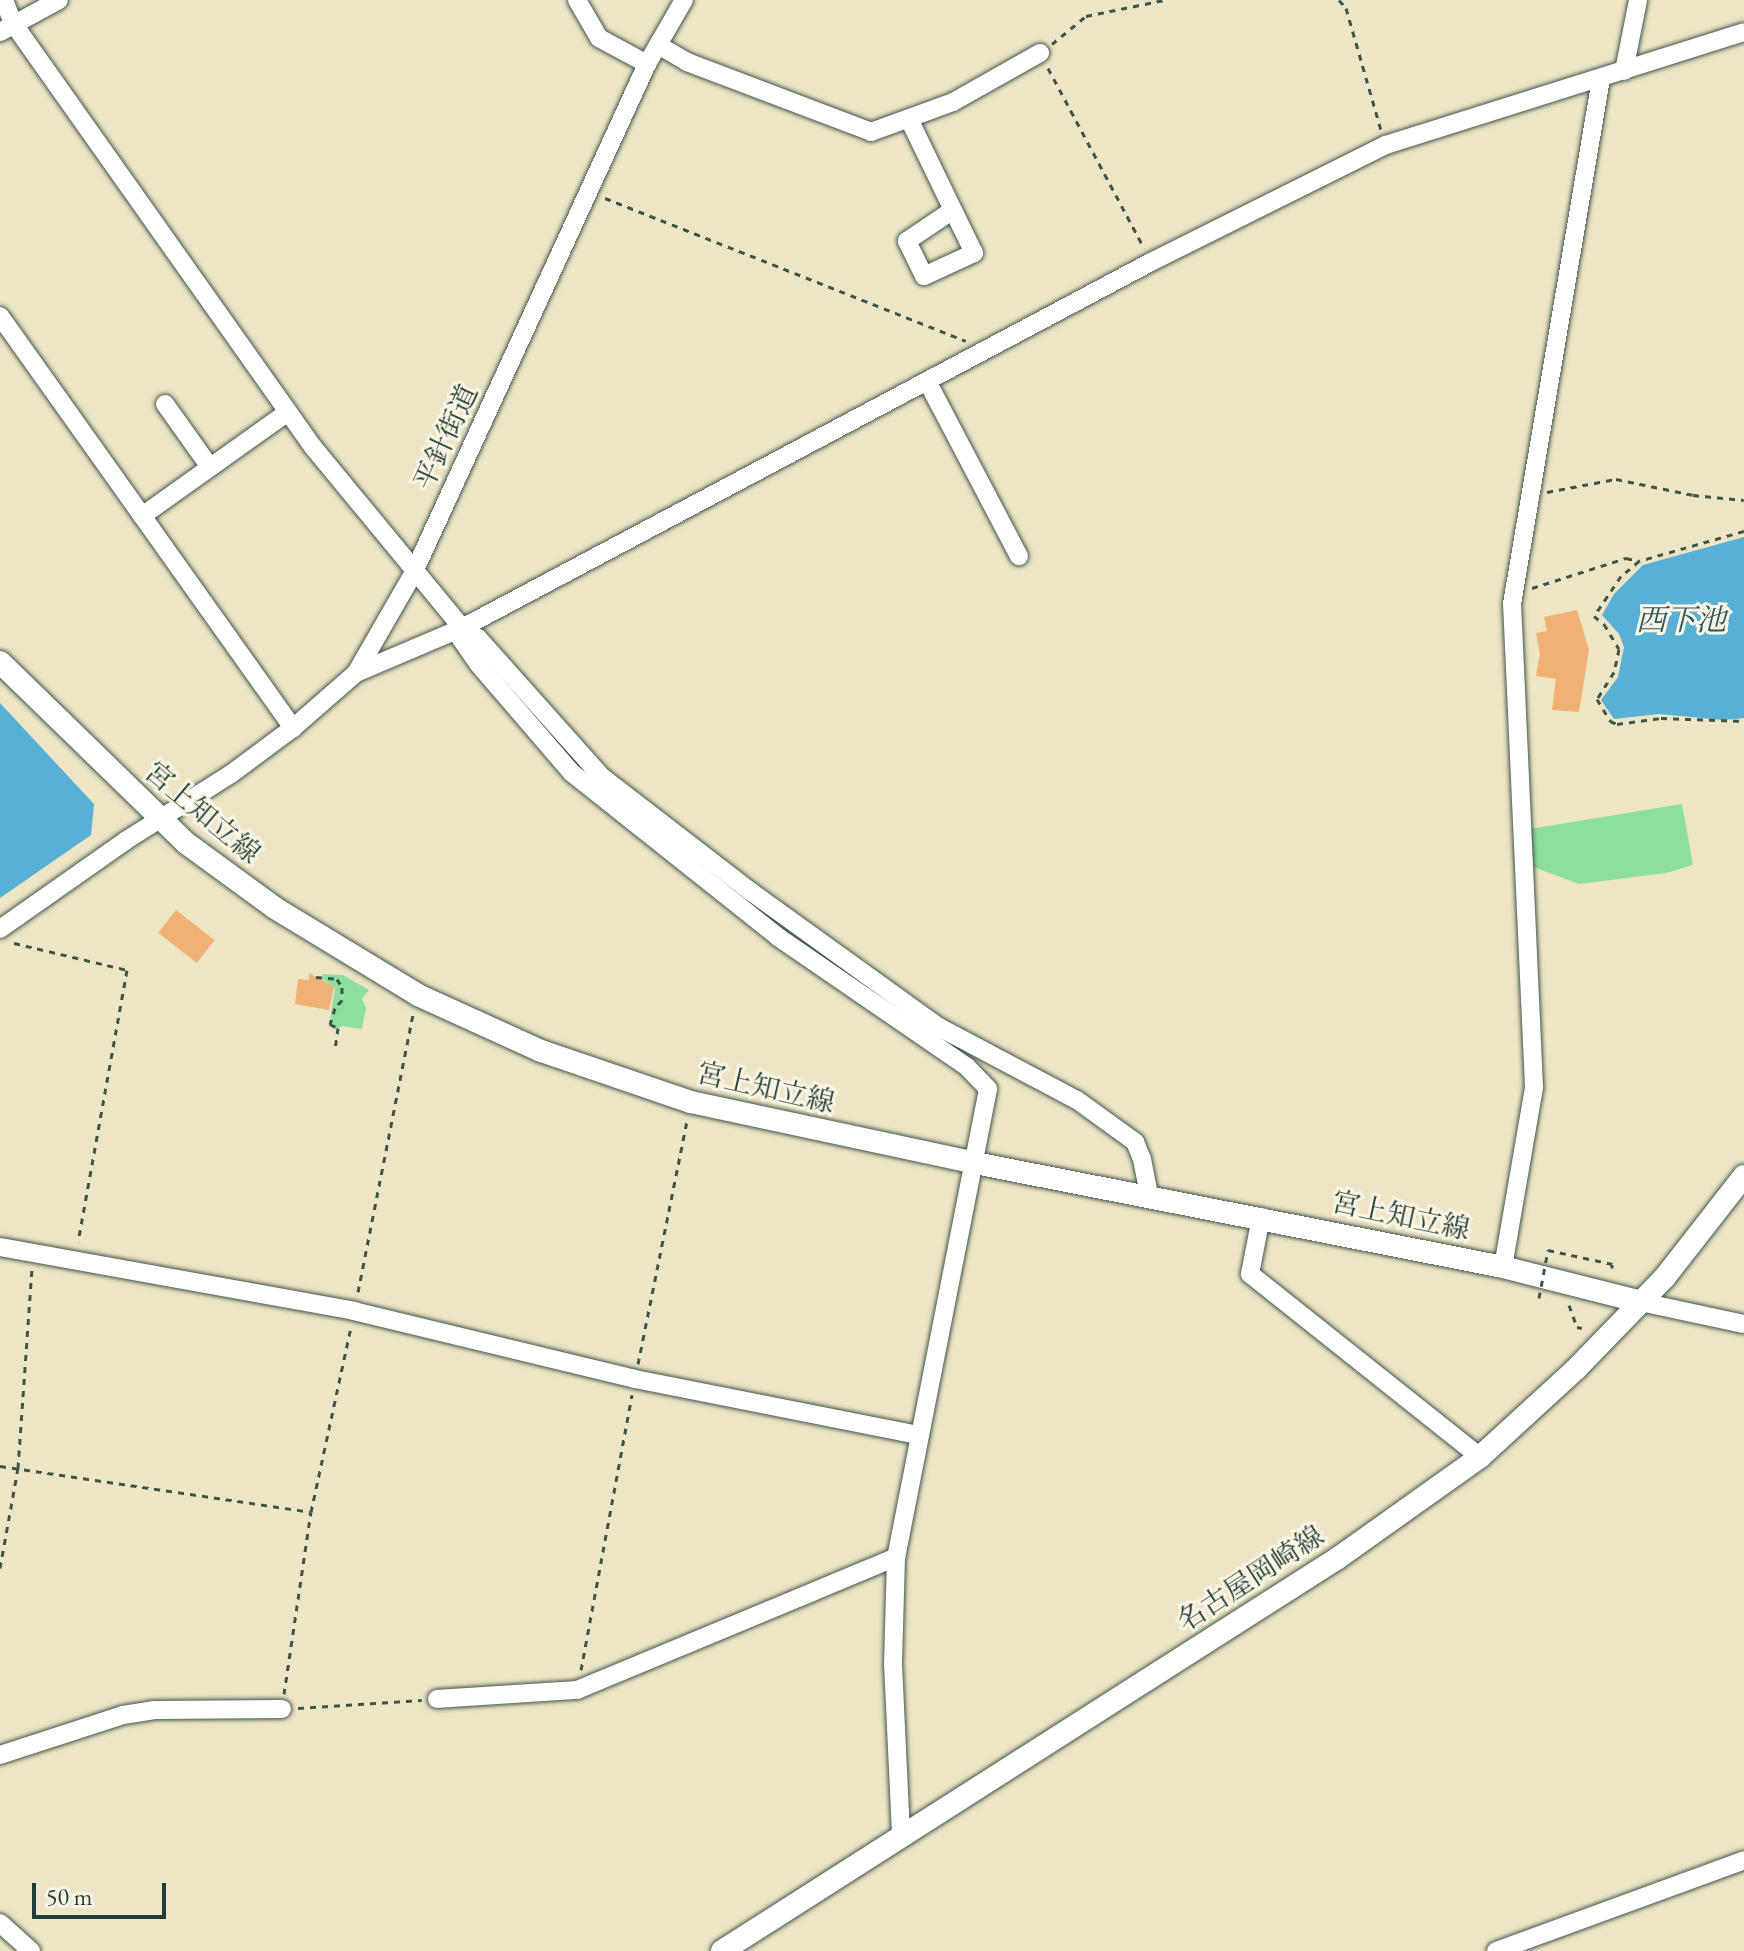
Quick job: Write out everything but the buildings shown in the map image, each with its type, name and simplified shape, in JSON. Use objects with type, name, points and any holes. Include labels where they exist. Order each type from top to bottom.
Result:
[{"type":"main road","name":"宮上知立線","points":[[0,662],[186,843],[275,908],[418,995],[541,1051],[691,1102],[975,1163],[1149,1194],[1503,1267],[1641,1302]]},
{"type":"main road","name":"名古屋岡崎線","points":[[722,1951],[1338,1558],[1480,1457],[1576,1369],[1641,1302],[1744,1176]]},
{"type":"street","points":[[4,0],[6,28],[288,412],[462,628],[478,638],[601,776],[750,891],[937,1026],[1077,1100],[1135,1142],[1149,1194]]},
{"type":"street","points":[[6,28],[59,0]]},
{"type":"street","points":[[577,0],[599,38],[647,64]]},
{"type":"street","name":"平針街道","points":[[0,929],[231,774],[293,728],[356,673],[414,572],[647,64],[684,0]]},
{"type":"street","points":[[1624,71],[1638,0]]},
{"type":"street","points":[[356,673],[462,628],[1151,262],[1386,145],[1744,32]]},
{"type":"street","points":[[658,45],[687,62],[871,132],[953,102],[1040,53]]},
{"type":"street","points":[[1503,1267],[1534,1087],[1520,834],[1512,604],[1601,79]]},
{"type":"street","points":[[909,119],[953,210]]},
{"type":"street","points":[[0,316],[293,728]]},
{"type":"street","points":[[927,381],[1019,556]]},
{"type":"street","points":[[165,404],[210,467]]},
{"type":"street","points":[[142,516],[288,412]]},
{"type":"street","points":[[462,628],[461,639],[479,665],[572,773],[778,937],[967,1067],[988,1089],[896,1557],[893,1664],[901,1835]]},
{"type":"street","points":[[1261,1217],[1250,1274],[1480,1457]]},
{"type":"street","points":[[0,1247],[354,1311],[635,1379],[918,1435]]},
{"type":"street","points":[[1641,1302],[1744,1324]]},
{"type":"street","points":[[437,1699],[577,1690],[896,1557]]},
{"type":"street","points":[[0,1755],[123,1715],[155,1710],[282,1709]]},
{"type":"street","points":[[1496,1951],[1744,1860]]},
{"type":"street","points":[[2,1932],[31,1951]]},
{"type":"path","points":[[1151,262],[1040,53],[1086,16],[1164,0]]},
{"type":"path","points":[[1339,0],[1346,8],[1386,145]]},
{"type":"path","points":[[589,192],[988,349]]},
{"type":"path","points":[[1532,495],[1616,479],[1693,495],[1744,500]]},
{"type":"path","points":[[1744,531],[1639,561],[1621,576],[1594,616],[1604,624],[1619,649],[1614,672],[1597,699],[1597,705],[1617,724],[1661,718],[1744,721]]},
{"type":"path","points":[[1516,585],[1533,588],[1549,585],[1626,558],[1639,561]]},
{"type":"path","points":[[0,940],[127,970],[75,1261]]},
{"type":"path","points":[[326,977],[329,971]]},
{"type":"path","points":[[316,977],[340,982],[343,992],[330,1024],[338,1028],[335,1050]]},
{"type":"path","points":[[418,995],[311,1512],[282,1709],[437,1699]]},
{"type":"path","points":[[1539,1298],[1548,1250],[1612,1264],[1612,1268]]},
{"type":"path","points":[[0,1568],[18,1468],[33,1254]]},
{"type":"path","points":[[1569,1305],[1577,1327],[1582,1328]]},
{"type":"path","points":[[0,1466],[311,1512]]},
{"type":"green space","points":[[1682,804],[1693,865],[1666,873],[1579,884],[1531,866],[1530,829]]},
{"type":"green space","points":[[322,974],[343,975],[369,990],[362,999],[366,1008],[362,1029],[342,1026],[336,1030],[329,1026],[335,988],[322,979]]},
{"type":"water","name":"西下池","points":[[1744,537],[1744,718],[1723,720],[1659,714],[1614,719],[1601,700],[1618,677],[1624,647],[1619,634],[1602,615],[1614,594],[1643,565]]},
{"type":"water","points":[[0,703],[94,804],[91,835],[0,898]]}]
